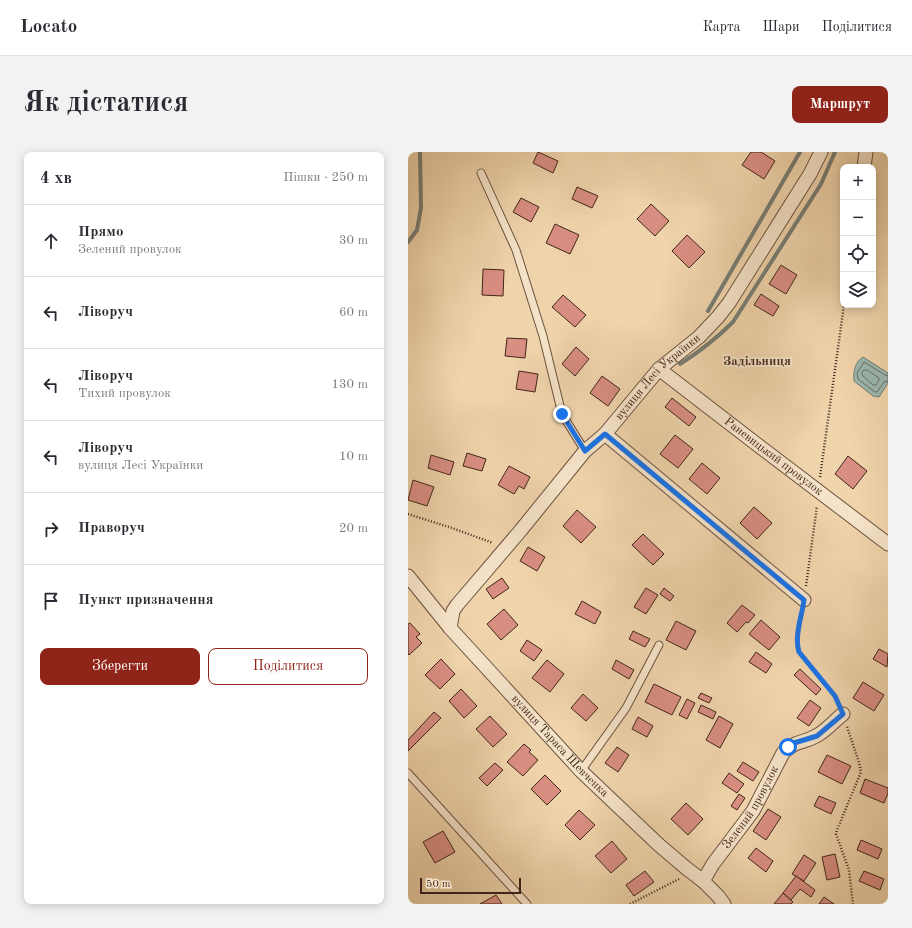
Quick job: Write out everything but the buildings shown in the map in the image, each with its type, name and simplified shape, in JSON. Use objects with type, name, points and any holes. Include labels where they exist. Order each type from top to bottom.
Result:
[{"type":"street","name":"вулиця Лесі Українки","points":[[450,628],[457,605],[521,530],[585,451],[605,434],[659,369],[699,337],[729,303],[810,174],[821,152]]},
{"type":"street","points":[[864,164],[866,152]]},
{"type":"street","name":"Раневицький провулок","points":[[659,369],[888,544]]},
{"type":"street","points":[[605,434],[804,600]]},
{"type":"street","name":"вулиця Тараса Шевченка","points":[[408,576],[450,628],[581,771],[659,845],[691,873],[703,881],[724,904]]},
{"type":"street","name":"Зелений провулок","points":[[703,881],[713,864],[753,811],[783,753],[788,747],[794,743],[817,736],[843,714]]},
{"type":"lane","points":[[481,173],[516,250],[543,336],[562,414],[585,451]]},
{"type":"lane","points":[[581,771],[626,708],[658,645]]},
{"type":"lane","points":[[408,772],[527,904]]},
{"type":"path","points":[[844,308],[798,648],[799,652],[835,696],[843,714],[860,767],[859,777],[836,834],[849,870],[853,904]]},
{"type":"path","points":[[408,514],[452,528],[505,548]]},
{"type":"path","points":[[630,904],[691,873]]},
{"type":"water","points":[[863,357],[888,373],[888,383],[879,397],[873,396],[854,381],[855,368],[860,359]]},
{"type":"waterway","points":[[408,242],[417,230],[421,208],[420,152]]},
{"type":"waterway","points":[[708,311],[800,152]]},
{"type":"waterway","points":[[680,364],[721,334],[733,322],[821,184],[835,152]]},
{"type":"district","name":"Задільниця","points":[[757,361]]},
{"type":"route","points":[[562,414],[585,451],[605,434],[804,600],[798,642],[799,652],[829,687],[843,714],[817,736],[794,743],[788,747]]}]
